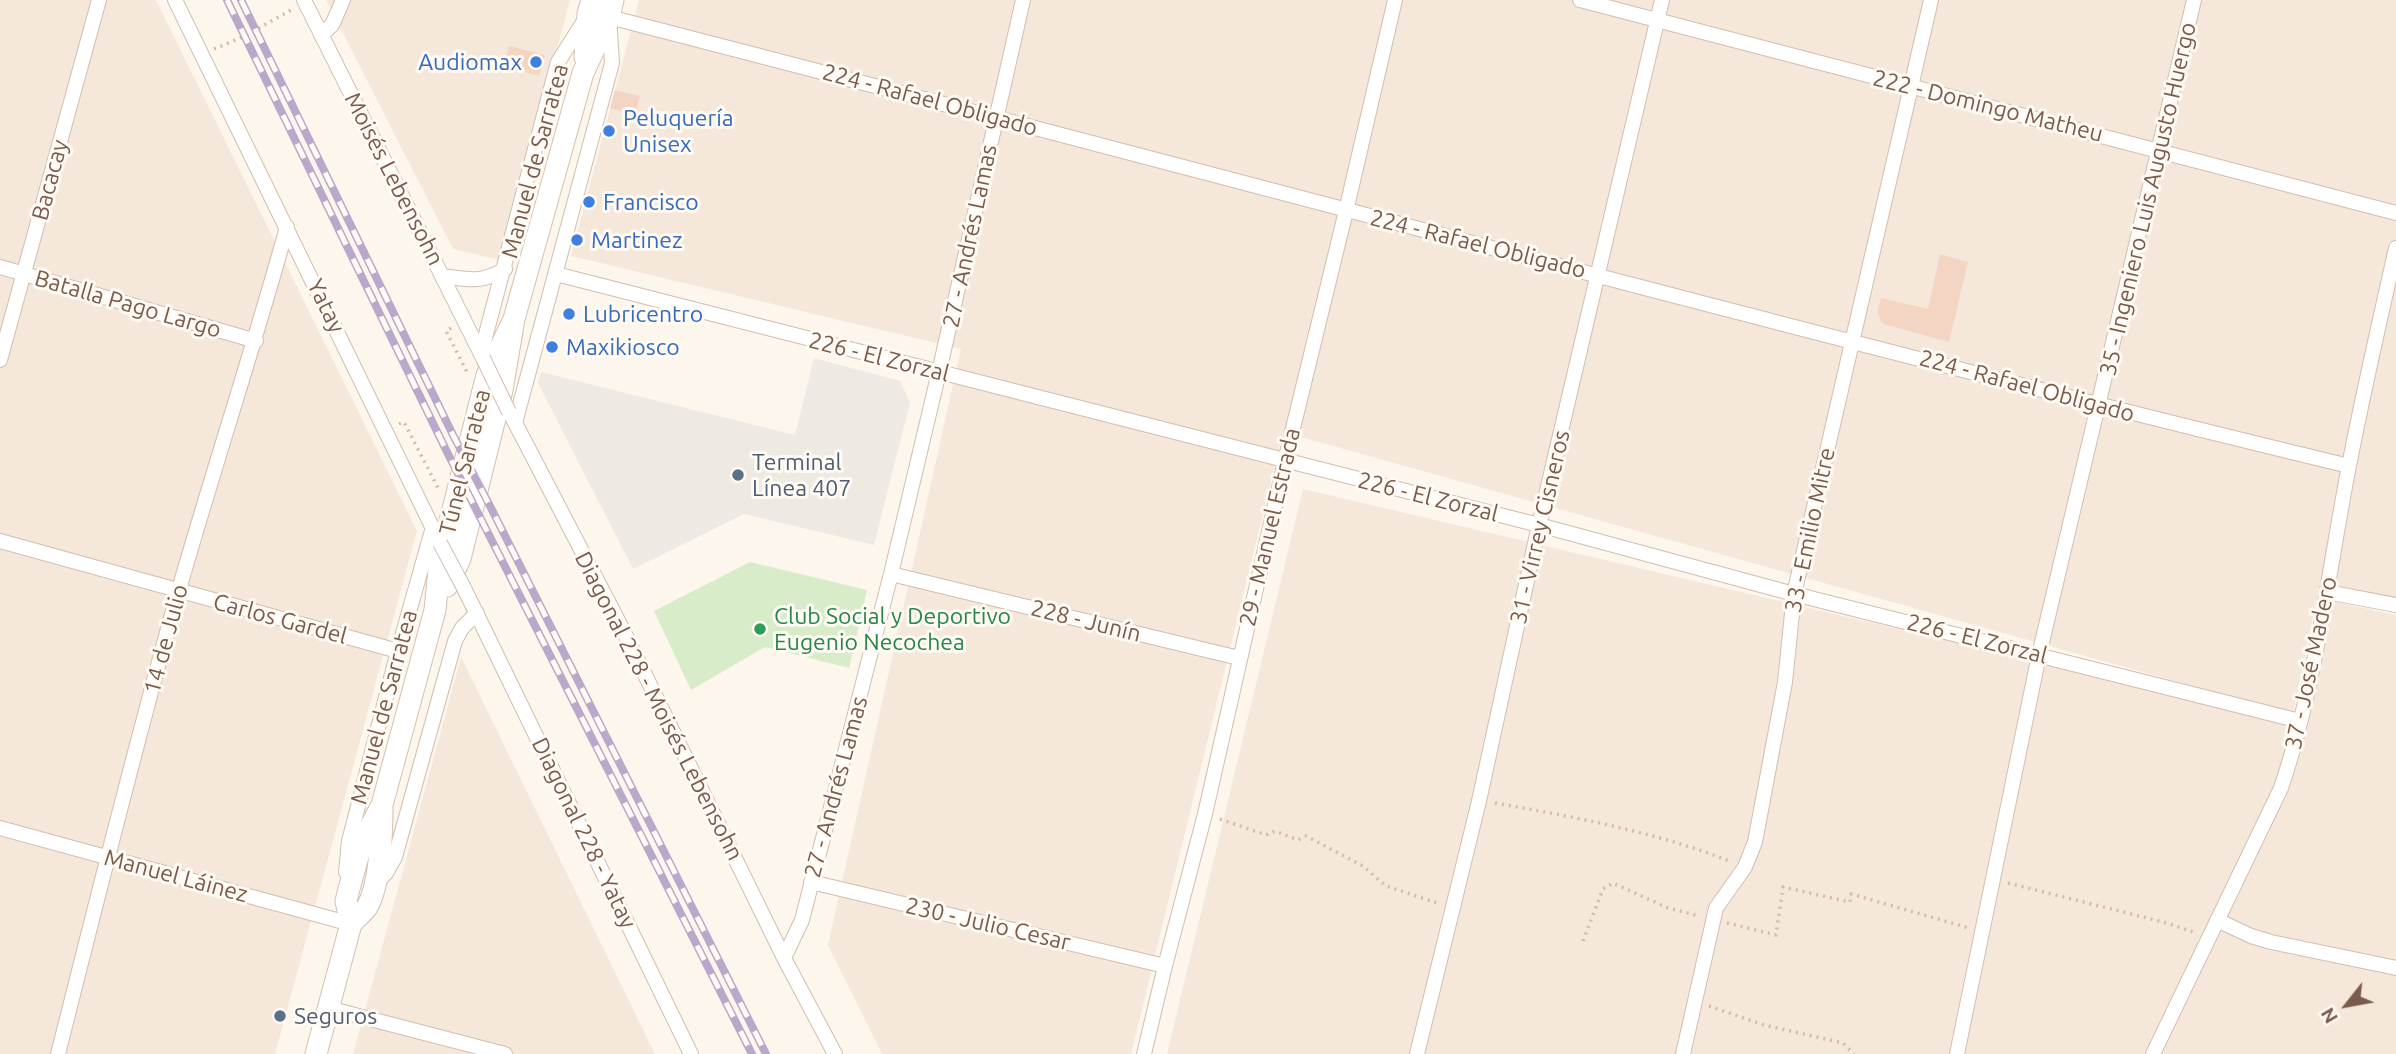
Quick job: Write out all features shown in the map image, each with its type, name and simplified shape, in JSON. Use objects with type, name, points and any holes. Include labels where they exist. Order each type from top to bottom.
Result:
[{"type":"main road","name":"Manuel de Sarratea","points":[[583,73],[601,8]]},
{"type":"main road","name":"Túnel Sarratea","points":[[382,805],[435,610],[460,559],[502,390],[514,319],[583,73]]},
{"type":"main road","name":"Manuel de Sarratea","points":[[316,1054],[351,923],[346,901],[349,889],[362,842],[382,805]]},
{"type":"main road","points":[[351,923],[368,905],[373,886],[382,845],[382,805]]},
{"type":"street","name":"Bacacay","points":[[0,360],[99,0]]},
{"type":"street","name":"Yatay","points":[[175,0],[440,543],[477,612]]},
{"type":"street","points":[[321,35],[332,25],[343,0]]},
{"type":"street","name":"27 - Andrés Lamas","points":[[784,958],[802,920],[891,574],[1023,0]]},
{"type":"street","name":"29 - Manuel Estrada","points":[[1144,1054],[1205,814],[1284,461],[1395,0]]},
{"type":"street","name":"222 - Domingo Matheu","points":[[1580,0],[2396,213]]},
{"type":"street","name":"31 - Virrey Cisneros","points":[[1416,1054],[1479,801],[1539,525],[1662,0]]},
{"type":"street","name":"33 - Emilio Mitre","points":[[1683,1054],[1712,919],[1716,908],[1745,867],[1755,842],[1785,682],[1794,594],[1931,0]]},
{"type":"street","name":"35 - Ingeniero Luis Augusto Huergo","points":[[1957,1054],[2039,655],[2194,0]]},
{"type":"street","name":"Moisés Lebensohn","points":[[305,1],[482,356]]},
{"type":"street","points":[[512,418],[556,274],[612,63],[601,8]]},
{"type":"street","name":"224 - Rafael Obligado","points":[[601,8],[1346,211],[2100,406],[2348,466]]},
{"type":"street","name":"Manuel de Sarratea","points":[[482,356],[558,62],[601,8]]},
{"type":"street","name":"14 de Julio","points":[[58,1054],[178,592],[256,341],[287,227]]},
{"type":"street","name":"37 - José Madero","points":[[2153,1054],[2281,788],[2300,721],[2327,592],[2348,466],[2396,248]]},
{"type":"street","name":"Batalla Pago Largo","points":[[0,267],[256,341]]},
{"type":"street","points":[[443,276],[478,280],[489,278],[505,269]]},
{"type":"street","name":"226 - El Zorzal","points":[[556,274],[1539,525],[1794,594],[2300,721]]},
{"type":"street","name":"Diagonal 228 - Moisés Lebensohn","points":[[482,356],[625,634],[784,958],[835,1054]]},
{"type":"street","name":"Manuel de Sarratea","points":[[349,889],[346,869],[349,841],[433,527]]},
{"type":"street","name":"Carlos Gardel","points":[[0,541],[398,651]]},
{"type":"street","name":"228 - Junín","points":[[891,574],[1239,658]]},
{"type":"street","points":[[2327,592],[2396,606]]},
{"type":"street","points":[[373,886],[386,873],[394,857],[455,641],[462,628],[477,612]]},
{"type":"street","name":"Diagonal 228 - Yatay","points":[[477,612],[691,1054]]},
{"type":"street","name":"Manuel Láinez","points":[[0,828],[351,923]]},
{"type":"street","name":"230 - Julio Cesar","points":[[811,882],[1165,966]]},
{"type":"street","points":[[2217,920],[2271,942],[2396,968]]},
{"type":"street","points":[[328,1008],[505,1054]]},
{"type":"path","points":[[203,54],[245,36],[305,1]]},
{"type":"path","points":[[433,493],[398,425],[404,422],[440,493]]},
{"type":"path","points":[[1479,801],[1546,812],[1688,845],[1745,867]]},
{"type":"path","points":[[1205,814],[1266,835],[1275,831],[1298,840],[1306,836],[1363,866],[1386,886],[1452,908]]},
{"type":"path","points":[[1992,879],[2167,923],[2208,937]]},
{"type":"path","points":[[1583,941],[1603,889],[1612,883],[1668,908],[1776,935],[1783,887],[1850,902],[1851,894],[1981,932]]},
{"type":"path","points":[[1694,1001],[1764,1025],[1843,1043],[1854,1054]]},
{"type":"shaded area","points":[[0,0],[156,0],[417,531],[275,1054],[0,1054]]},
{"type":"shaded area","points":[[326,0],[570,0],[500,260],[453,249]]},
{"type":"shaded area","points":[[639,0],[2396,0],[2396,599],[2320,583],[2293,714],[1283,432],[1131,1054],[882,1054],[828,945],[961,349],[571,256]]},
{"type":"shaded area","name":"Terminal Línea 407","points":[[814,358],[900,381],[910,402],[874,545],[744,514],[633,569],[538,383],[541,372],[795,435]]},
{"type":"shaded area","points":[[1303,489],[2307,725],[2332,601],[2396,615],[2396,1054],[1167,1054]]},
{"type":"shaded area","points":[[461,657],[655,1054],[353,1054]]},
{"type":"green space","name":"Club Social y Deportivo Eugenio Necochea","points":[[750,562],[867,590],[849,668],[765,647],[691,690],[654,611]]},
{"type":"building","points":[[509,46],[545,55],[539,76],[504,66]]},
{"type":"building","points":[[615,90],[640,96],[635,115],[610,108]]},
{"type":"building","points":[[1940,254],[1968,262],[1949,342],[1883,324],[1877,313],[1881,298],[1928,309]]},
{"type":"railway","points":[[227,0],[448,454],[752,1054]]},
{"type":"railway","points":[[241,0],[453,435],[766,1054]]},
{"type":"place","name":"Audiomax","points":[[536,62]]},
{"type":"place","name":"Peluquería Unisex","points":[[609,131]]},
{"type":"place","name":"Francisco","points":[[589,202]]},
{"type":"place","name":"Martinez","points":[[577,240]]},
{"type":"place","name":"Lubricentro","points":[[569,314]]},
{"type":"place","name":"Maxikiosco","points":[[552,347]]},
{"type":"place","name":"Terminal Línea 407","points":[[738,475]]},
{"type":"place","name":"Club Social y Deportivo Eugenio Necochea","points":[[760,629]]},
{"type":"place","name":"Seguros","points":[[280,1016]]}]
